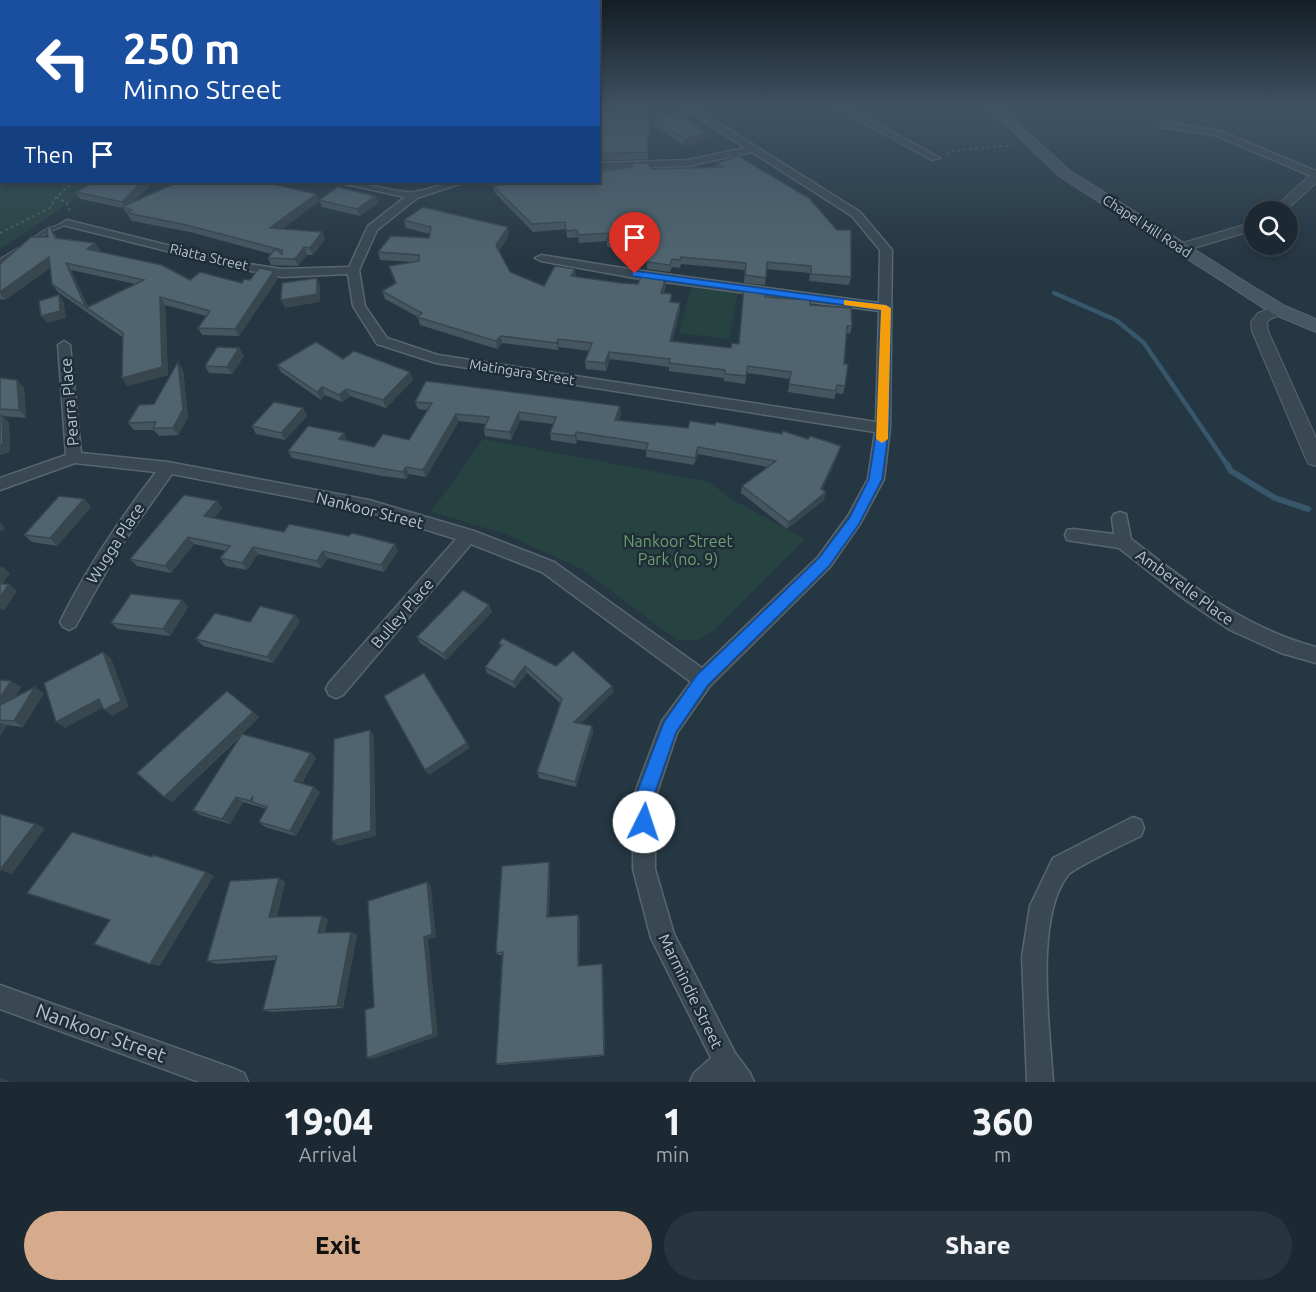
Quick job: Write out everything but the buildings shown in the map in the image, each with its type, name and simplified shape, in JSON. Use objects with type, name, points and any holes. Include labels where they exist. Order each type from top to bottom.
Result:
[{"type":"main road","name":"Chapel Hill Road","points":[[1048,158],[1064,173],[1279,310],[1316,326]]},
{"type":"street","points":[[600,166],[688,163],[709,158]]},
{"type":"street","name":"Marmindie Street","points":[[733,1072],[663,938],[644,869],[644,798],[669,728],[703,680],[824,562],[854,520],[876,479],[883,428],[886,250],[856,214],[767,158]]},
{"type":"street","points":[[1277,158],[1316,175],[1288,201]]},
{"type":"street","points":[[354,183],[412,196]]},
{"type":"street","points":[[353,270],[372,228],[412,196],[452,183]]},
{"type":"street","name":"Riatta Street","points":[[68,222],[282,273],[353,270]]},
{"type":"street","points":[[1181,248],[1244,229]]},
{"type":"street","points":[[541,258],[635,274],[886,308]]},
{"type":"street","name":"Matingara Street","points":[[353,270],[359,306],[382,341],[436,359],[883,428]]},
{"type":"street","points":[[1279,310],[1264,316],[1259,322],[1260,331],[1316,459]]},
{"type":"street","name":"Pearra Place","points":[[64,345],[74,458]]},
{"type":"street","name":"Nankoor Street","points":[[0,484],[74,458],[168,468],[369,506],[468,536],[548,567],[703,680]]},
{"type":"street","name":"Wugga Place","points":[[69,622],[89,581],[148,493],[168,468]]},
{"type":"street","name":"Amberelle Place","points":[[1120,518],[1123,542]]},
{"type":"street","name":"Amberelle Place","points":[[1073,535],[1123,542],[1220,615],[1286,649],[1316,655]]},
{"type":"street","name":"Bulley Place","points":[[336,689],[468,536]]},
{"type":"street","points":[[1040,1082],[1034,957],[1042,906],[1061,866],[1133,828]]},
{"type":"street","name":"Nankoor Street","points":[[0,997],[235,1082]]},
{"type":"street","points":[[703,1082],[733,1072]]},
{"type":"lane","points":[[0,262],[45,232],[68,222]]},
{"type":"path","points":[[0,233],[50,208],[57,197],[72,183]]},
{"type":"path","points":[[57,197],[67,203],[71,213],[68,222]]},
{"type":"green space","points":[[0,183],[99,183],[0,249]]},
{"type":"green space","points":[[691,288],[738,293],[729,339],[679,333]]},
{"type":"green space","name":"Nankoor Street Park (no. 9)","points":[[483,439],[709,482],[733,500],[805,539],[714,631],[696,640],[677,640],[582,569],[503,533],[431,512]]},
{"type":"waterway","points":[[1054,293],[1116,320],[1144,343],[1228,466]]},
{"type":"waterway","points":[[1227,464],[1231,471],[1275,498],[1308,509]]},
{"type":"slow traffic","points":[[848,303],[886,308],[882,439]]},
{"type":"route","points":[[635,274],[886,308],[883,428],[876,479],[854,520],[824,562],[703,680],[669,728],[644,798],[644,822]]}]
